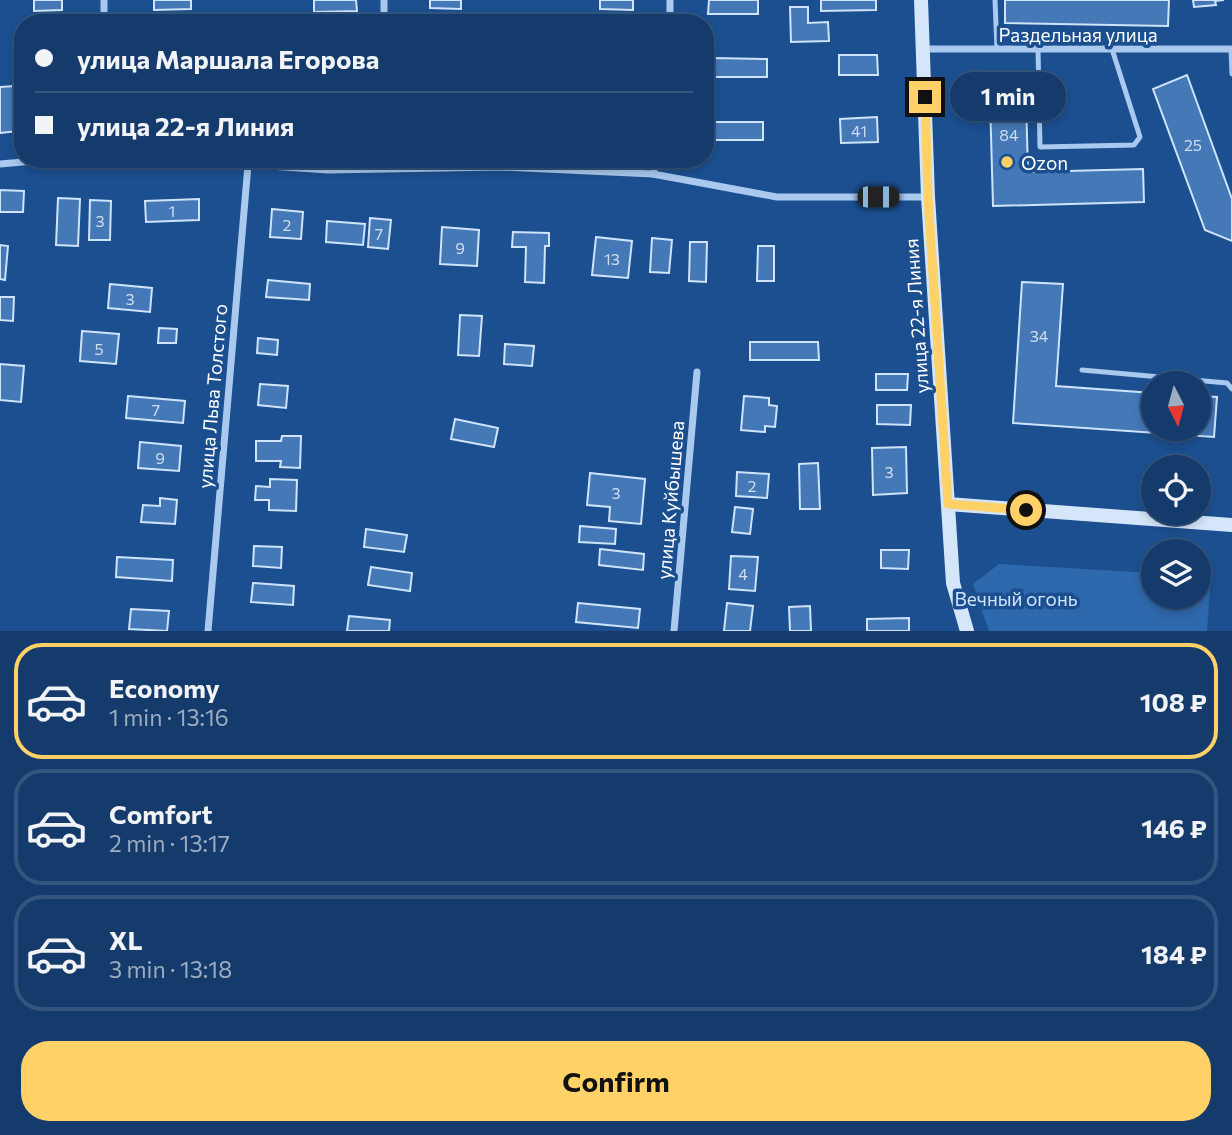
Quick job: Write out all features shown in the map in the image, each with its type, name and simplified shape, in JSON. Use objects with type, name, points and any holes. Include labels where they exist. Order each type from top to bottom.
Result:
[{"type":"main road","name":"улица 22-я Линия","points":[[921,0],[928,197],[953,583],[967,631]]},
{"type":"main road","points":[[948,504],[1232,525]]},
{"type":"street","name":"Раздельная улица","points":[[923,50],[1231,49]]},
{"type":"street","name":"улица Льва Толстого","points":[[208,631],[248,168]]},
{"type":"street","points":[[296,168],[442,168]]},
{"type":"street","points":[[522,168],[653,174],[777,197],[928,197]]},
{"type":"street","points":[[653,174],[654,168]]},
{"type":"street","name":"улица Куйбышева","points":[[674,631],[697,372]]},
{"type":"lane","points":[[995,0],[997,49]]},
{"type":"lane","points":[[1038,49],[1040,146],[1134,145],[1140,137],[1112,49]]},
{"type":"lane","points":[[1231,49],[1232,74]]},
{"type":"lane","points":[[1082,369],[1227,383],[1232,389]]},
{"type":"green space","name":"Вечный огонь","points":[[999,564],[1141,572],[1141,609],[1209,609],[1207,631],[989,631],[973,584]]},
{"type":"building","points":[[34,0],[62,0],[62,10],[34,11]]},
{"type":"building","points":[[154,0],[191,0],[191,9],[154,10]]},
{"type":"building","points":[[314,0],[356,0],[357,11],[314,12]]},
{"type":"building","points":[[430,0],[461,0],[461,9],[430,8]]},
{"type":"building","points":[[600,0],[633,0],[633,10],[600,9]]},
{"type":"building","points":[[709,0],[758,0],[758,14],[708,14]]},
{"type":"building","points":[[821,0],[876,0],[876,10],[821,11]]},
{"type":"building","points":[[1005,0],[1169,0],[1168,26],[1005,23]]},
{"type":"building","points":[[1193,0],[1224,0],[1215,1],[1216,5],[1194,7]]},
{"type":"building","points":[[790,7],[808,7],[808,23],[828,22],[829,41],[791,42]]},
{"type":"building","points":[[839,55],[877,55],[878,75],[839,75]]},
{"type":"building","points":[[714,58],[767,59],[767,77],[714,77]]},
{"type":"building","points":[[1187,75],[1232,199],[1232,241],[1205,230],[1153,89]]},
{"type":"building","points":[[14,86],[14,131],[0,133],[0,87]]},
{"type":"building","points":[[1026,98],[1028,172],[1143,169],[1144,202],[993,206],[990,99]]},
{"type":"building","points":[[877,117],[878,142],[841,143],[840,119]]},
{"type":"building","points":[[714,122],[763,122],[763,140],[714,140]]},
{"type":"building","points":[[0,190],[24,191],[23,212],[0,212]]},
{"type":"building","points":[[58,198],[80,199],[78,246],[56,245]]},
{"type":"building","points":[[199,199],[199,220],[146,222],[145,201]]},
{"type":"building","points":[[90,200],[111,201],[110,240],[89,240]]},
{"type":"building","points":[[272,209],[303,212],[301,239],[270,237]]},
{"type":"building","points":[[370,218],[391,220],[388,249],[368,247]]},
{"type":"building","points":[[327,221],[365,224],[363,245],[326,242]]},
{"type":"building","points":[[442,227],[479,230],[477,266],[440,264]]},
{"type":"building","points":[[513,232],[549,233],[549,246],[545,246],[544,283],[525,282],[526,247],[512,247]]},
{"type":"building","points":[[596,237],[632,241],[628,278],[592,275]]},
{"type":"building","points":[[652,238],[672,240],[669,273],[650,272]]},
{"type":"building","points":[[690,242],[707,242],[706,282],[689,281]]},
{"type":"building","points":[[0,245],[8,246],[5,280],[0,279]]},
{"type":"building","points":[[758,246],[774,246],[774,281],[757,281]]},
{"type":"building","points":[[268,280],[310,284],[309,300],[266,297]]},
{"type":"building","points":[[1022,282],[1063,284],[1056,386],[1141,392],[1141,432],[1013,423]]},
{"type":"building","points":[[110,284],[152,288],[150,312],[108,308]]},
{"type":"building","points":[[0,297],[14,297],[13,321],[0,320]]},
{"type":"building","points":[[460,315],[482,316],[479,356],[458,355]]},
{"type":"building","points":[[159,328],[177,329],[176,343],[158,343]]},
{"type":"building","points":[[82,331],[119,334],[116,364],[80,361]]},
{"type":"building","points":[[258,338],[278,340],[277,355],[257,353]]},
{"type":"building","points":[[750,342],[818,342],[819,360],[750,360]]},
{"type":"building","points":[[505,344],[534,346],[532,366],[504,364]]},
{"type":"building","points":[[0,364],[24,366],[21,402],[0,400]]},
{"type":"building","points":[[876,374],[908,374],[907,390],[876,390]]},
{"type":"building","points":[[260,384],[288,386],[286,408],[258,405]]},
{"type":"building","points":[[128,396],[185,401],[183,423],[126,418]]},
{"type":"building","points":[[744,396],[769,398],[769,405],[777,406],[775,427],[765,426],[765,432],[741,430]]},
{"type":"building","points":[[1211,397],[1217,397],[1214,437],[1211,437]]},
{"type":"building","points":[[877,405],[911,405],[910,425],[877,424]]},
{"type":"building","points":[[455,419],[498,428],[494,447],[451,439]]},
{"type":"building","points":[[282,436],[301,436],[300,468],[280,467],[281,461],[256,461],[256,441],[281,441]]},
{"type":"building","points":[[140,442],[181,446],[179,471],[138,468]]},
{"type":"building","points":[[906,447],[907,493],[873,495],[872,448]]},
{"type":"building","points":[[818,463],[820,509],[800,509],[799,464]]},
{"type":"building","points":[[737,472],[769,474],[767,498],[736,496]]},
{"type":"building","points":[[590,473],[645,479],[641,524],[609,521],[610,507],[587,505]]},
{"type":"building","points":[[270,479],[297,480],[296,511],[269,510],[269,500],[255,500],[256,486],[270,487]]},
{"type":"building","points":[[160,498],[177,500],[175,524],[141,522],[143,505],[160,506]]},
{"type":"building","points":[[735,507],[753,509],[750,534],[732,532]]},
{"type":"building","points":[[580,526],[616,529],[615,544],[579,542]]},
{"type":"building","points":[[366,529],[407,535],[404,552],[364,547]]},
{"type":"building","points":[[254,546],[282,547],[281,568],[253,566]]},
{"type":"building","points":[[600,549],[644,554],[643,570],[599,565]]},
{"type":"building","points":[[881,550],[909,550],[908,569],[881,568]]},
{"type":"building","points":[[731,556],[758,557],[755,591],[729,589]]},
{"type":"building","points":[[117,557],[173,560],[172,581],[116,577]]},
{"type":"building","points":[[371,567],[412,573],[410,591],[368,585]]},
{"type":"building","points":[[253,583],[294,586],[293,605],[251,602]]},
{"type":"building","points":[[578,603],[640,609],[638,628],[576,622]]},
{"type":"building","points":[[727,603],[753,606],[750,631],[724,631]]},
{"type":"building","points":[[810,606],[811,631],[790,631],[789,607]]},
{"type":"building","points":[[131,609],[169,611],[167,631],[129,629]]},
{"type":"building","points":[[349,616],[390,620],[389,631],[347,631]]},
{"type":"building","points":[[909,618],[909,631],[867,631],[867,619]]},
{"type":"place","name":"Ozon","points":[[1007,162]]},
{"type":"route","points":[[925,97],[928,197],[948,504],[1026,510]]}]
